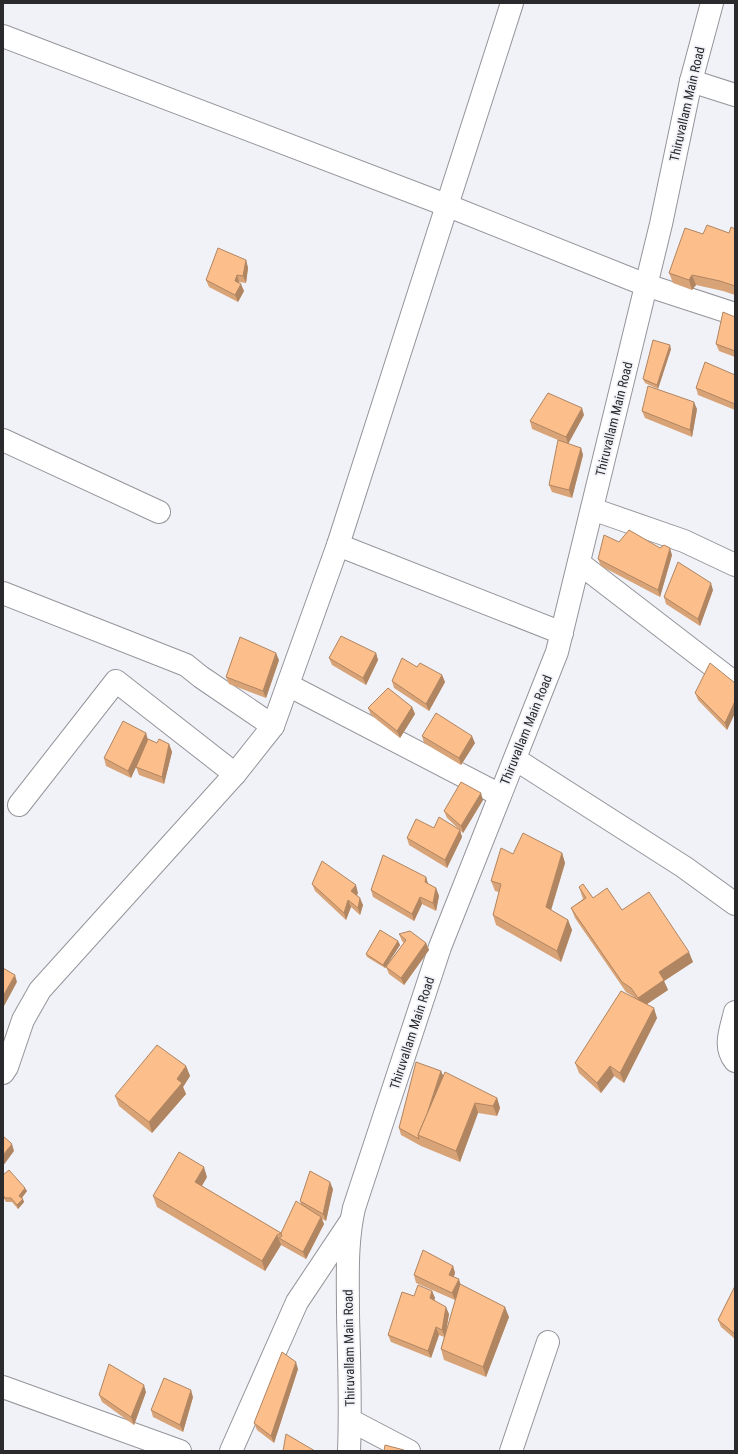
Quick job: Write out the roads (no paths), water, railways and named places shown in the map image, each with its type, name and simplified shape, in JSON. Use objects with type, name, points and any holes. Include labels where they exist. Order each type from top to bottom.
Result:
[{"type":"street","points":[[3,1073],[7,1067],[23,1020],[40,990],[235,774],[249,754],[273,726],[338,545],[512,3]]},
{"type":"street","name":"Thiruvallam Main Road","points":[[349,1451],[348,1267],[351,1220],[354,1208],[440,947],[557,652],[661,224],[691,81],[712,3]]},
{"type":"street","points":[[3,36],[446,205],[646,285],[735,314]]},
{"type":"street","points":[[691,81],[735,95]]},
{"type":"street","points":[[3,440],[159,512]]},
{"type":"street","points":[[592,509],[684,541],[735,565]]},
{"type":"street","points":[[338,545],[562,633]]},
{"type":"street","points":[[579,563],[735,683]]},
{"type":"street","points":[[3,593],[186,665],[273,726]]},
{"type":"street","points":[[19,805],[116,681],[235,774]]},
{"type":"street","points":[[288,685],[500,795]]},
{"type":"street","points":[[515,760],[684,867],[735,904]]},
{"type":"street","points":[[735,1012],[728,1041],[729,1052],[735,1061]]},
{"type":"street","points":[[231,1451],[298,1302],[351,1220]]},
{"type":"street","points":[[511,1451],[548,1342]]},
{"type":"street","points":[[3,1387],[180,1451]]},
{"type":"street","points":[[350,1420],[409,1451]]}]
